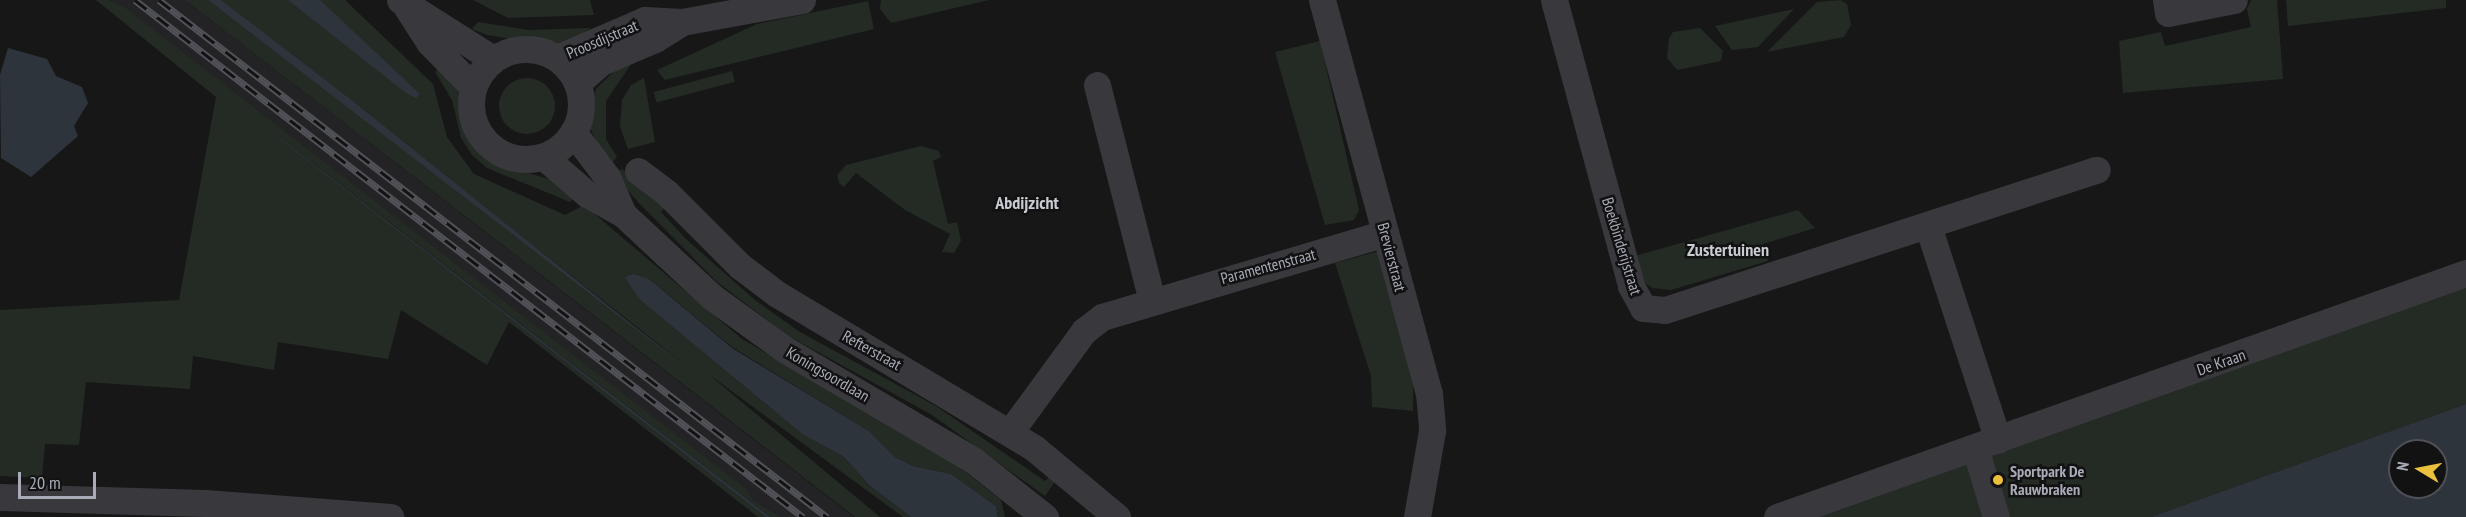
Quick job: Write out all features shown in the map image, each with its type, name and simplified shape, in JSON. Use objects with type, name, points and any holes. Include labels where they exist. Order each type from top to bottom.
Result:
[{"type":"street","name":"Proosdijstraat","points":[[557,58],[645,20],[682,22],[802,0]]},
{"type":"street","name":"Brevierstraat","points":[[1322,0],[1432,413],[1417,517]]},
{"type":"street","name":"Boekbinderijstraat","points":[[1554,0],[1631,286],[1642,308],[1665,310],[2097,170]]},
{"type":"street","points":[[2166,0],[2168,13],[2234,0]]},
{"type":"street","points":[[403,2],[493,59]]},
{"type":"street","points":[[403,2],[429,42],[472,86]]},
{"type":"street","name":"Proosdijstraat","points":[[577,83],[601,62],[655,39],[682,22]]},
{"type":"street","points":[[525,49],[557,58],[577,83],[581,108],[573,132],[544,157],[513,158],[486,144],[474,127],[470,107],[472,86],[493,59],[525,49]]},
{"type":"street","points":[[1097,85],[1152,301]]},
{"type":"street","name":"Koningsoordlaan","points":[[573,132],[607,177],[623,214]]},
{"type":"street","name":"Koningsoordlaan","points":[[544,157],[587,194],[623,214],[712,297],[784,349],[974,460],[1044,517]]},
{"type":"street","name":"Refterstraat","points":[[638,171],[668,193],[740,266],[777,294],[1010,432],[1117,517]]},
{"type":"street","points":[[1928,226],[1986,444],[1996,517]]},
{"type":"street","name":"Paramentenstraat","points":[[1010,432],[1084,331],[1102,317],[1385,233]]},
{"type":"street","name":"De Kraan","points":[[1778,517],[2466,273]]},
{"type":"street","points":[[0,497],[205,503],[390,517]]},
{"type":"shaded area","points":[[96,0],[109,0],[127,9],[746,489],[753,500],[781,517],[770,517],[277,135],[766,517],[758,517],[509,322],[487,365],[401,310],[388,359],[278,342],[274,370],[193,356],[190,389],[86,382],[79,445],[45,444],[42,478],[0,476],[0,310],[179,300],[216,97]]},
{"type":"shaded area","points":[[109,0],[185,0],[854,517],[781,517],[753,500],[745,489]]},
{"type":"shaded area","points":[[185,0],[208,0],[689,368],[221,0],[345,0],[433,84],[447,137],[474,174],[565,215],[584,205],[742,339],[954,463],[1001,500],[1005,517],[998,517],[996,506],[951,474],[913,466],[895,457],[869,431],[732,347],[649,279],[626,277],[639,299],[802,434],[844,457],[870,486],[911,517],[903,517],[707,373],[880,517],[855,517]]},
{"type":"shaded area","points":[[208,0],[221,0],[350,99],[689,370]]},
{"type":"shaded area","points":[[288,0],[320,0],[420,94],[416,98],[406,93]]},
{"type":"shaded area","points":[[473,0],[590,0],[594,15],[508,18]]},
{"type":"shaded area","points":[[881,0],[989,0],[891,23],[880,9]]},
{"type":"shaded area","points":[[1841,0],[1847,4],[1851,25],[1844,37],[1767,52],[1817,2]]},
{"type":"shaded area","points":[[2251,0],[2277,0],[2283,79],[2123,93],[2119,41],[2161,32],[2165,46],[2251,27],[2247,9]]},
{"type":"shaded area","points":[[2286,0],[2446,0],[2446,8],[2288,26]]},
{"type":"shaded area","points":[[868,1],[874,29],[665,80],[657,70],[757,24]]},
{"type":"shaded area","points":[[1794,9],[1758,47],[1732,50],[1715,26]]},
{"type":"shaded area","points":[[478,22],[528,30],[591,28],[570,43],[552,45],[487,35],[472,29]]},
{"type":"shaded area","points":[[1700,28],[1723,51],[1721,61],[1677,70],[1667,58],[1669,38],[1673,32]]},
{"type":"shaded area","points":[[1320,41],[1359,210],[1354,220],[1325,225],[1275,52]]},
{"type":"shaded area","points":[[8,48],[47,59],[56,76],[82,87],[88,103],[74,126],[78,136],[31,177],[1,158],[0,75]]},
{"type":"shaded area","points":[[625,60],[630,66],[606,101],[606,139],[617,157],[609,166],[590,128],[590,110],[596,89]]},
{"type":"shaded area","points":[[442,65],[455,82],[475,141],[509,167],[558,182],[576,196],[570,202],[487,168],[472,155],[461,138],[452,100],[435,72]]},
{"type":"shaded area","points":[[732,71],[735,82],[657,103],[654,92]]},
{"type":"shaded area","points":[[527,78],[538,80],[547,86],[553,95],[555,106],[553,117],[547,126],[538,132],[527,134],[516,132],[507,126],[501,117],[499,106],[501,95],[507,86],[516,80]]},
{"type":"shaded area","points":[[644,78],[655,142],[628,149],[620,127],[622,100],[631,85]]},
{"type":"shaded area","points":[[276,136],[285,142],[770,517],[766,517]]},
{"type":"shaded area","points":[[921,146],[939,151],[941,157],[933,161],[948,224],[957,222],[961,241],[954,253],[942,252],[950,234],[905,210],[856,173],[844,187],[839,183],[837,175],[846,165]]},
{"type":"shaded area","points":[[622,169],[667,205],[661,212],[686,239],[755,300],[800,332],[936,406],[1045,481],[1051,475],[1056,480],[1045,496],[932,415],[787,335],[717,282],[637,201],[614,174]]},
{"type":"shaded area","points":[[1798,210],[1815,228],[1763,244],[1768,261],[1671,290],[1652,288],[1639,278],[1635,256]]},
{"type":"shaded area","points":[[1387,249],[1413,360],[1413,411],[1372,407],[1371,376],[1335,263]]},
{"type":"shaded area","points":[[633,274],[649,279],[732,348],[869,431],[895,457],[913,466],[951,474],[996,506],[998,517],[911,517],[870,486],[844,457],[802,434],[639,299],[625,277]]},
{"type":"shaded area","points":[[2466,283],[2466,404],[2151,517],[1814,517]]},
{"type":"shaded area","points":[[2466,404],[2466,517],[2151,517]]},
{"type":"railway","points":[[135,0],[803,517]]},
{"type":"railway","points":[[159,0],[827,517]]},
{"type":"place","name":"Sportpark De Rauwbraken","points":[[1998,480]]},
{"type":"district","name":"Abdijzicht","points":[[1027,203]]},
{"type":"district","name":"Zustertuinen","points":[[1728,250]]}]
